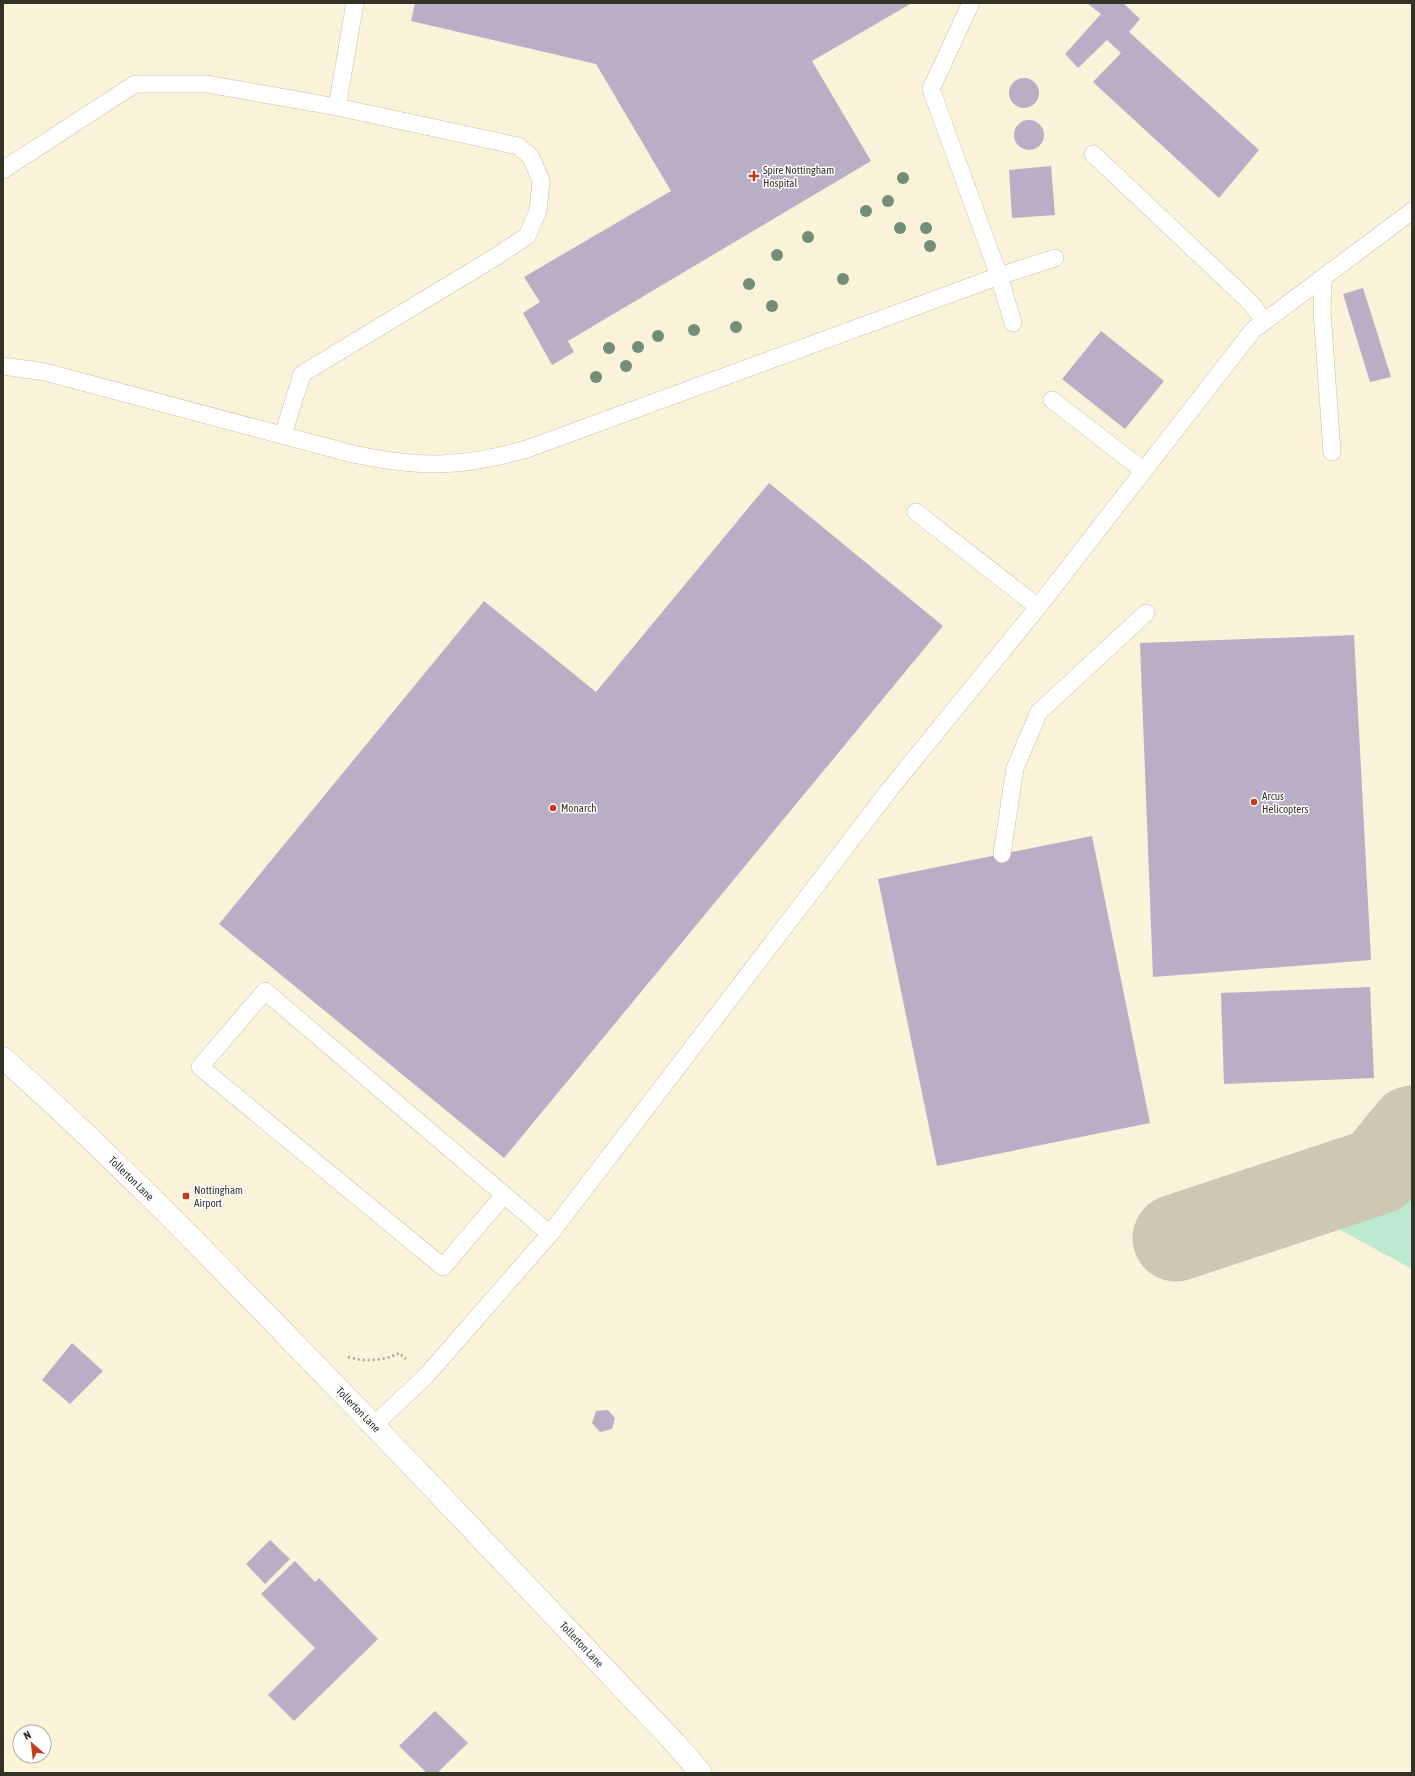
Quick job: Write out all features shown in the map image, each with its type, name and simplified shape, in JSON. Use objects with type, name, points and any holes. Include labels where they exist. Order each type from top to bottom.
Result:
[{"type":"street","name":"Tollerton Lane","points":[[3,1058],[87,1135],[163,1208],[374,1425],[692,1769]]},
{"type":"lane","points":[[337,107],[355,3]]},
{"type":"lane","points":[[971,3],[931,89],[999,276],[1013,323]]},
{"type":"lane","points":[[3,170],[136,84],[206,84],[337,107],[518,146],[531,157],[541,181],[538,211],[527,236],[302,374],[283,435]]},
{"type":"lane","points":[[1093,154],[1251,303],[1264,321]]},
{"type":"lane","points":[[374,1425],[426,1376],[550,1234],[890,789],[1038,607],[1253,330],[1412,211]]},
{"type":"lane","points":[[3,366],[45,372],[353,454],[403,464],[444,465],[486,460],[527,449],[999,276],[1055,258]]},
{"type":"lane","points":[[1323,279],[1322,311],[1332,452]]},
{"type":"lane","points":[[1052,400],[1144,471]]},
{"type":"lane","points":[[916,512],[1038,607]]},
{"type":"lane","points":[[1002,854],[1015,768],[1039,712],[1146,613]]},
{"type":"lane","points":[[504,1195],[443,1267],[200,1066],[265,991],[550,1234]]},
{"type":"green space","points":[[1412,1169],[1412,1269],[1298,1207],[1400,1186]]},
{"type":"building","name":"Spire Nottingham Hospital","points":[[415,3],[912,3],[812,61],[871,161],[568,341],[574,352],[552,365],[523,313],[540,302],[524,277],[671,191],[596,64],[411,21]]},
{"type":"building","points":[[1087,3],[1123,3],[1140,19],[1129,32],[1259,150],[1219,198],[1093,82],[1121,53],[1107,40],[1078,68],[1065,54],[1101,14]]},
{"type":"building","points":[[1024,78],[1030,79],[1038,87],[1038,99],[1030,107],[1024,108],[1018,107],[1010,99],[1009,93],[1010,87],[1018,79]]},
{"type":"building","points":[[1029,120],[1035,121],[1043,129],[1043,141],[1035,149],[1029,150],[1023,149],[1015,141],[1014,135],[1015,129],[1023,121]]},
{"type":"building","points":[[1051,166],[1055,215],[1012,218],[1009,170]]},
{"type":"building","points":[[1363,288],[1391,377],[1370,382],[1343,294]]},
{"type":"building","points":[[1101,331],[1164,381],[1125,429],[1062,379]]},
{"type":"building","name":"Monarch","points":[[769,483],[943,626],[504,1158],[219,924],[484,601],[596,692]]},
{"type":"building","name":"Arcus Helicopters","points":[[1354,635],[1371,960],[1153,977],[1140,643]]},
{"type":"building","points":[[1092,836],[1150,1123],[937,1166],[878,879]]},
{"type":"building","points":[[1370,987],[1374,1078],[1224,1084],[1221,993]]},
{"type":"building","points":[[72,1343],[103,1371],[70,1404],[42,1380]]},
{"type":"building","points":[[608,1410],[615,1418],[612,1429],[600,1432],[592,1423],[596,1411]]},
{"type":"building","points":[[270,1540],[290,1559],[265,1584],[246,1564]]},
{"type":"building","points":[[295,1561],[315,1582],[319,1578],[378,1639],[294,1721],[268,1695],[315,1648],[261,1594]]},
{"type":"building","points":[[435,1711],[468,1743],[437,1773],[427,1773],[399,1746]]},
{"type":"taxiway","points":[[1176,1238],[1378,1171],[1412,1129]]},
{"type":"place","name":"Spire Nottingham Hospital","points":[[754,176]]},
{"type":"place","name":"Arcus Helicopters","points":[[1254,802]]},
{"type":"place","name":"Monarch","points":[[553,808]]},
{"type":"place","name":"Nottingham Airport","points":[[186,1196]]}]
